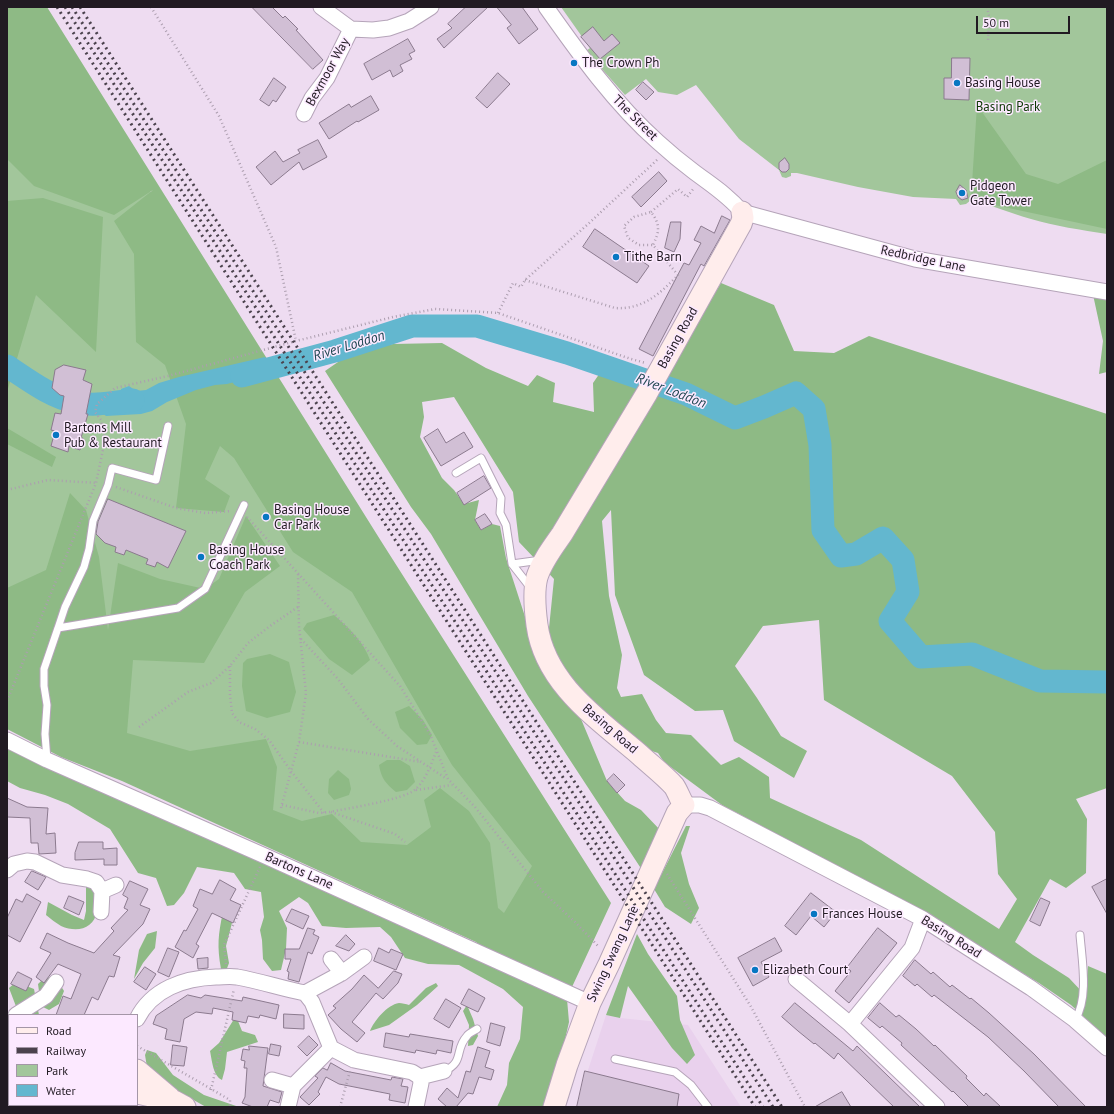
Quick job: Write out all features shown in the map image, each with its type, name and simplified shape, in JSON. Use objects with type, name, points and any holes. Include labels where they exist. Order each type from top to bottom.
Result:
[{"type":"street","name":"Bexmoor Way","points":[[321,7],[352,29],[373,30],[389,28],[409,21],[431,7]]},
{"type":"street","name":"The Street","points":[[546,7],[587,66],[608,91],[656,141],[686,166],[733,200],[742,212]]},
{"type":"street","name":"Bexmoor Way","points":[[304,114],[312,98],[327,78],[352,29]]},
{"type":"street","name":"Redbridge Lane","points":[[742,212],[915,260],[1107,292]]},
{"type":"street","name":"Basing Road","points":[[742,212],[743,218],[741,224],[661,369],[545,560],[537,576],[535,611],[538,636],[542,650],[552,670],[568,692],[599,721],[658,770],[674,787],[684,805],[700,805],[710,808],[923,919],[1031,988],[1075,1020],[1107,1048]]},
{"type":"street","name":"Bartons Lane","points":[[7,740],[47,760],[266,856],[590,1003]]},
{"type":"street","name":"Swing Swang Lane","points":[[554,1107],[567,1065],[590,1003],[677,813],[684,805]]},
{"type":"street","points":[[7,870],[14,864],[27,861],[35,862],[62,875],[96,882],[102,891],[101,912]]},
{"type":"street","points":[[102,891],[116,885]]},
{"type":"street","points":[[850,1024],[912,948],[923,919]]},
{"type":"street","points":[[305,993],[342,973],[364,957]]},
{"type":"street","points":[[331,959],[342,973]]},
{"type":"street","points":[[138,1018],[147,1004],[170,986],[201,977],[232,977],[305,993],[312,1002],[331,1048],[354,1060],[412,1072],[420,1077],[444,1072]]},
{"type":"street","points":[[796,979],[850,1024],[937,1107]]},
{"type":"street","points":[[17,1014],[46,996],[56,982]]},
{"type":"street","points":[[7,1006],[14,1014]]},
{"type":"street","points":[[288,1107],[293,1086],[331,1048]]},
{"type":"street","points":[[138,1071],[179,1104]]},
{"type":"street","points":[[416,1107],[421,1083],[420,1077]]},
{"type":"street","points":[[272,1080],[293,1086]]},
{"type":"street","points":[[138,1093],[179,1104]]},
{"type":"lane","points":[[47,760],[45,734],[48,705],[44,686],[44,669],[65,607],[84,567],[89,550],[93,521],[108,484],[112,468],[156,480],[168,426]]},
{"type":"lane","points":[[456,473],[481,458],[501,498],[500,513],[506,525],[512,564],[535,594]]},
{"type":"lane","points":[[58,628],[178,608],[205,589],[242,508]]},
{"type":"lane","points":[[512,564],[545,560]]},
{"type":"lane","points":[[1075,1020],[1081,1007],[1083,986],[1080,935]]},
{"type":"lane","points":[[444,1072],[452,1068],[455,1064],[460,1048],[467,1035],[477,1029]]},
{"type":"lane","points":[[615,1060],[675,1072],[692,1084],[708,1107]]},
{"type":"path","points":[[151,7],[219,116],[276,247],[296,340]]},
{"type":"path","points":[[987,7],[990,16],[988,42]]},
{"type":"path","points":[[498,313],[513,283],[521,287],[525,280],[650,168],[659,158],[653,155]]},
{"type":"path","points":[[652,245],[639,245],[628,238],[624,226],[634,217],[651,212],[678,189],[687,197]]},
{"type":"path","points":[[651,212],[657,219],[659,232],[652,245]]},
{"type":"path","points":[[525,280],[615,308],[626,309],[639,306],[668,286],[678,276],[652,245]]},
{"type":"path","points":[[7,700],[96,483],[105,440],[101,420],[96,412],[97,404],[115,388],[168,376],[296,340],[393,317],[435,309],[498,313],[661,369]]},
{"type":"path","points":[[7,490],[48,480],[91,482]]},
{"type":"path","points":[[108,484],[176,508],[205,513],[242,508],[298,573],[400,686],[430,734],[448,780]]},
{"type":"path","points":[[298,573],[300,638],[306,693],[299,742],[281,807],[324,813],[400,797],[415,790],[453,785]]},
{"type":"path","points":[[139,727],[188,692],[211,683],[230,666],[248,643],[298,607]]},
{"type":"path","points":[[300,638],[338,679],[368,719],[397,746],[448,780],[475,807],[543,892],[580,927],[604,953],[609,964]]},
{"type":"path","points":[[230,666],[230,695],[232,713],[238,722],[254,729],[269,740],[324,813]]},
{"type":"path","points":[[299,742],[423,763]]},
{"type":"path","points":[[415,790],[428,773],[436,751]]},
{"type":"path","points":[[330,812],[395,834],[405,842]]},
{"type":"path","points":[[211,1090],[232,977],[224,945],[266,856]]},
{"type":"path","points":[[666,872],[750,1005],[805,1107]]},
{"type":"path","points":[[138,1046],[230,1100],[230,1107]]},
{"type":"path","points":[[340,1107],[354,1060]]},
{"type":"shaded area","points":[[606,1015],[620,1018],[688,1025],[741,1107],[576,1107]]},
{"type":"green space","points":[[7,7],[32,7],[606,902],[571,974],[7,716]]},
{"type":"green space","points":[[7,7],[47,7],[381,541],[611,903],[572,987],[483,948],[476,942],[122,781],[61,757],[7,729],[7,588],[46,570],[70,493],[86,510],[99,557],[108,630],[118,563],[160,579],[205,589],[219,579],[246,516],[280,566],[245,592],[204,663],[133,660],[127,733],[190,751],[266,739],[277,767],[273,810],[302,821],[332,814],[361,842],[407,845],[431,827],[424,800],[440,788],[469,811],[490,843],[498,908],[504,913],[532,866],[452,765],[352,592],[293,552],[234,458],[220,446],[205,479],[230,496],[224,512],[176,508],[186,424],[165,365],[136,342],[134,254],[114,221],[153,190],[114,215],[34,186],[7,159]]},
{"type":"green space","name":"Basing Park","points":[[561,7],[1107,7],[1107,234],[1068,228],[1023,217],[971,200],[966,204],[960,205],[956,199],[913,197],[858,187],[797,173],[791,173],[791,176],[786,178],[782,177],[779,170],[739,139],[696,85],[677,95],[658,92],[646,79],[625,95],[586,51],[590,48]]},
{"type":"green space","points":[[977,105],[1026,174],[1058,184],[1107,160],[1107,229],[971,200]]},
{"type":"green space","points":[[43,198],[103,217],[96,352],[36,295],[7,392],[7,201]]},
{"type":"green space","points":[[721,283],[774,305],[794,351],[834,353],[869,336],[1107,414],[1107,788],[1076,799],[1087,819],[1086,873],[1066,888],[1050,879],[1015,942],[1069,978],[1085,995],[1088,966],[1107,974],[1107,1038],[1071,1005],[1039,983],[899,899],[722,805],[664,762],[658,753],[639,747],[566,679],[548,638],[554,579],[519,542],[513,492],[454,397],[422,402],[424,417],[420,437],[442,478],[454,490],[464,504],[479,500],[475,520],[481,530],[492,524],[500,526],[506,558],[530,632],[581,719],[607,781],[625,801],[641,810],[662,832],[642,870],[528,696],[431,534],[411,507],[325,371],[351,353],[393,344],[442,343],[486,368],[528,386],[537,375],[555,383],[553,402],[594,412],[593,383],[602,370],[645,384],[640,419]],"holes":[[[611,510],[615,595],[644,675],[695,711],[723,710],[734,741],[794,778],[807,751],[781,736],[735,666],[763,626],[819,620],[824,700],[952,776],[995,832],[998,874],[1017,899],[999,929],[861,840],[770,798],[769,777],[739,757],[721,765],[691,735],[666,733],[656,720],[642,694],[621,697],[617,688],[622,655],[609,596],[602,521]]]},
{"type":"green space","points":[[1092,290],[1107,293],[1107,372],[1099,374],[1103,341]]},
{"type":"green space","points":[[7,428],[56,457],[52,467],[7,444]]},
{"type":"green space","points":[[334,615],[360,641],[370,660],[352,675],[329,659],[303,629],[307,623]]},
{"type":"green space","points":[[270,654],[289,662],[296,692],[290,712],[267,718],[246,711],[242,686],[243,663],[247,659]]},
{"type":"green space","points":[[409,706],[423,720],[432,735],[427,744],[417,745],[400,728],[395,712]]},
{"type":"green space","points":[[7,748],[567,999],[569,1022],[559,1066],[543,1107],[497,1107],[507,1085],[509,1063],[520,1039],[523,1007],[503,989],[459,965],[428,964],[405,958],[391,937],[380,927],[346,928],[322,926],[308,903],[299,897],[279,911],[287,928],[286,949],[281,970],[272,971],[263,959],[260,930],[264,917],[261,892],[245,889],[234,873],[197,867],[184,893],[174,905],[167,906],[156,878],[138,873],[110,829],[68,804],[45,795],[20,788],[7,781]]},
{"type":"green space","points":[[387,760],[400,760],[410,766],[415,782],[407,790],[396,792],[384,780],[379,765]]},
{"type":"green space","points":[[338,770],[349,779],[351,789],[349,795],[334,800],[328,793],[329,779]]},
{"type":"green space","points":[[686,826],[690,826],[681,853],[689,884],[699,908],[691,924],[665,907],[654,889]]},
{"type":"green space","points":[[86,886],[95,886],[97,902],[95,917],[89,926],[79,929],[67,928],[61,926],[46,915],[48,902],[84,920],[86,911]]},
{"type":"green space","points":[[223,912],[233,919],[226,946],[229,963],[226,971],[221,969],[219,954],[219,934]]},
{"type":"green space","points":[[157,931],[155,948],[143,963],[134,979],[139,950],[147,934]]},
{"type":"green space","points":[[637,934],[648,954],[677,996],[680,1020],[695,1055],[687,1064],[672,1048],[628,986],[620,1018],[606,1015]]},
{"type":"green space","points":[[45,977],[56,978],[64,991],[59,1004],[49,1010],[41,1006],[38,984]]},
{"type":"green space","points":[[16,982],[34,989],[39,1014],[21,1014],[17,1009],[9,988]]},
{"type":"green space","points":[[436,983],[438,986],[417,1005],[389,1025],[370,1031],[378,1018],[394,1004],[399,1003],[409,1005],[426,988]]},
{"type":"green space","points":[[467,1005],[478,1036],[473,1045],[468,1046],[469,1025],[463,1011]]},
{"type":"green space","points":[[236,1016],[242,1031],[255,1035],[258,1042],[227,1052],[222,1080],[215,1071],[210,1051],[219,1043]]},
{"type":"green space","points":[[147,1050],[156,1053],[173,1075],[204,1095],[239,1107],[206,1107],[160,1081],[147,1067],[145,1055]]},
{"type":"water","points":[[265,357],[275,371],[227,384],[215,385],[196,390],[167,402],[152,411],[141,414],[106,416],[102,412],[102,404],[105,401],[121,393],[121,389],[129,386],[136,391],[146,390],[159,383],[179,377]]},
{"type":"building","points":[[252,7],[272,7],[283,18],[285,16],[298,29],[296,30],[323,60],[313,69]]},
{"type":"building","points":[[466,7],[488,7],[444,48],[437,39],[452,28],[448,24]]},
{"type":"building","points":[[497,7],[522,7],[538,29],[519,44],[507,28],[511,25]]},
{"type":"building","points":[[593,27],[604,41],[612,34],[620,43],[600,59],[581,37]]},
{"type":"building","points":[[408,39],[415,51],[409,54],[412,59],[400,65],[403,71],[393,77],[390,70],[372,80],[364,64]]},
{"type":"building","name":"Basing House","points":[[952,58],[970,58],[969,100],[944,99],[944,78],[951,78]]},
{"type":"building","points":[[498,73],[510,84],[487,108],[476,98]]},
{"type":"building","points":[[274,78],[286,87],[276,102],[273,100],[269,106],[260,100]]},
{"type":"building","points":[[643,82],[654,92],[646,100],[636,90]]},
{"type":"building","points":[[371,96],[379,110],[358,122],[357,121],[329,139],[319,123],[349,104],[351,107]]},
{"type":"building","points":[[318,140],[327,157],[303,170],[299,162],[271,185],[256,167],[275,151],[283,162],[300,153],[298,150]]},
{"type":"building","points":[[785,158],[789,164],[789,169],[786,172],[782,172],[779,169],[779,163]]},
{"type":"building","points":[[659,172],[667,181],[641,207],[632,197]]},
{"type":"building","name":"Pidgeon Gate Tower","points":[[960,185],[966,190],[968,198],[962,200],[958,197],[956,192]]},
{"type":"building","points":[[722,216],[730,220],[704,266],[701,264],[653,356],[639,349],[684,263],[689,265],[701,243],[694,240],[701,226],[714,233]]},
{"type":"building","points":[[671,222],[681,222],[680,239],[674,252],[665,248]]},
{"type":"building","name":"Tithe Barn","points":[[595,229],[649,266],[637,283],[583,247]]},
{"type":"building","points":[[64,365],[86,370],[83,380],[92,384],[86,414],[88,414],[81,438],[83,438],[80,450],[69,446],[68,452],[51,446],[55,431],[51,430],[55,413],[61,414],[64,396],[60,395],[52,388],[55,370]]},
{"type":"building","points":[[438,429],[446,443],[464,432],[473,447],[441,466],[424,438]]},
{"type":"building","points":[[484,476],[491,488],[464,505],[457,493]]},
{"type":"building","points":[[108,499],[186,531],[168,568],[157,562],[155,567],[146,564],[148,559],[126,550],[124,555],[115,552],[116,547],[105,543],[96,534],[98,522]]},
{"type":"building","points":[[485,514],[492,524],[481,530],[475,520]]},
{"type":"building","points":[[614,774],[625,785],[617,793],[607,781]]},
{"type":"building","points":[[7,798],[27,807],[48,808],[46,834],[55,833],[56,853],[39,854],[38,843],[31,843],[30,818],[7,817]]},
{"type":"building","points":[[79,842],[103,842],[103,849],[117,848],[117,865],[104,865],[104,859],[75,860],[75,853]]},
{"type":"building","points":[[32,871],[46,877],[38,890],[25,882]]},
{"type":"building","points":[[1107,879],[1107,914],[1092,887]]},
{"type":"building","points":[[220,880],[236,889],[230,900],[241,905],[233,923],[212,913],[196,944],[199,946],[193,958],[175,947],[198,909],[193,906],[200,889],[212,894]]},
{"type":"building","points":[[130,881],[148,889],[140,905],[150,909],[143,924],[113,955],[120,957],[114,977],[109,976],[98,1000],[92,997],[84,1014],[56,1014],[63,996],[71,999],[81,974],[58,964],[44,983],[36,977],[51,953],[40,948],[47,933],[94,953],[114,931],[111,928],[128,910],[124,908],[128,898],[123,895]]},
{"type":"building","name":"Frances House","points":[[811,893],[836,912],[824,927],[811,916],[796,935],[785,926]]},
{"type":"building","points":[[27,894],[41,902],[20,942],[7,935],[7,918],[16,899],[22,902]]},
{"type":"building","points":[[69,896],[84,902],[79,915],[64,908]]},
{"type":"building","points":[[1041,898],[1050,902],[1040,926],[1030,921]]},
{"type":"building","points":[[292,909],[309,916],[303,929],[286,921]]},
{"type":"building","points":[[308,928],[315,930],[313,934],[319,937],[312,954],[308,952],[299,982],[288,979],[289,972],[287,971],[291,959],[285,959],[285,949],[299,949]]},
{"type":"building","points":[[878,928],[897,943],[849,1003],[835,991],[851,971],[847,968]]},
{"type":"building","points":[[346,935],[355,944],[349,951],[336,946]]},
{"type":"building","name":"Elizabeth Court","points":[[775,938],[782,951],[761,962],[769,977],[753,986],[738,958]]},
{"type":"building","points":[[168,948],[179,952],[169,977],[158,972]]},
{"type":"building","points":[[379,948],[389,953],[391,949],[403,954],[396,970],[374,961]]},
{"type":"building","points":[[208,958],[208,968],[198,969],[197,959]]},
{"type":"building","points":[[915,960],[931,974],[933,972],[950,987],[952,985],[989,1013],[1034,1054],[1086,1107],[1059,1107],[988,1037],[934,995],[932,997],[917,984],[915,986],[903,976]]},
{"type":"building","points":[[145,967],[156,974],[146,990],[134,982]]},
{"type":"building","points":[[394,971],[402,974],[398,983],[383,999],[376,993],[352,1022],[365,1033],[357,1042],[341,1029],[328,1015],[336,1008],[333,1006],[352,989],[364,975],[378,988]]},
{"type":"building","points":[[18,972],[32,979],[26,991],[11,984]]},
{"type":"building","points":[[469,989],[485,998],[478,1012],[461,1004]]},
{"type":"building","points":[[188,995],[201,998],[205,995],[242,1001],[243,997],[279,1005],[276,1019],[260,1015],[259,1018],[248,1016],[246,1023],[232,1020],[233,1012],[213,1008],[212,1014],[196,1012],[184,1019],[180,1042],[165,1039],[167,1029],[153,1024],[156,1016]]},
{"type":"building","points":[[446,999],[461,1008],[449,1028],[434,1019]]},
{"type":"building","points":[[795,1003],[853,1051],[857,1046],[920,1107],[894,1107],[838,1053],[834,1059],[798,1031],[782,1017]]},
{"type":"building","points":[[880,1003],[896,1017],[899,1015],[934,1046],[935,1045],[967,1076],[966,1078],[984,1096],[986,1093],[1001,1107],[969,1107],[901,1045],[902,1043],[882,1026],[880,1028],[868,1018]]},
{"type":"building","points":[[284,1014],[304,1015],[304,1029],[284,1028]]},
{"type":"building","points":[[491,1023],[505,1027],[500,1046],[487,1042]]},
{"type":"building","points":[[386,1033],[409,1037],[410,1034],[453,1041],[451,1053],[437,1050],[436,1054],[416,1050],[415,1053],[384,1047]]},
{"type":"building","points":[[309,1036],[318,1045],[307,1056],[298,1047]]},
{"type":"building","points":[[271,1044],[281,1046],[279,1056],[269,1054]]},
{"type":"building","points":[[173,1045],[187,1047],[184,1066],[171,1065]]},
{"type":"building","points":[[249,1046],[268,1048],[263,1086],[282,1092],[279,1103],[270,1100],[267,1107],[253,1107],[242,1103],[245,1097],[247,1068],[244,1068],[245,1061],[241,1060],[243,1049],[249,1050]]},
{"type":"building","points":[[478,1047],[490,1051],[485,1067],[494,1070],[491,1080],[479,1077],[473,1094],[468,1093],[456,1107],[447,1107],[438,1099],[447,1088],[458,1098],[466,1071],[470,1072]]},
{"type":"building","points":[[331,1063],[345,1071],[391,1080],[392,1077],[403,1079],[401,1086],[408,1087],[405,1103],[389,1100],[390,1094],[339,1084],[326,1077],[318,1092],[320,1094],[309,1105],[300,1097],[318,1078],[315,1076],[323,1068],[327,1070]]},
{"type":"building","points":[[585,1071],[679,1094],[677,1107],[577,1107]]},
{"type":"building","points":[[842,1092],[851,1107],[815,1107]]},
{"type":"waterway","name":"River Loddon","points":[[242,376],[335,351],[412,326],[477,326],[567,353],[686,394],[735,418],[796,393],[814,409],[820,445],[823,530],[841,556],[856,554],[883,538],[903,560],[908,592],[890,621],[921,657],[972,654],[1040,681],[1107,682]]},
{"type":"waterway","name":"River Loddon","points":[[7,366],[39,387],[66,400],[89,404],[104,404],[133,400]]},
{"type":"railway","points":[[57,7],[755,1107]]},
{"type":"railway","points":[[65,7],[763,1107]]},
{"type":"railway","points":[[72,7],[773,1107]]},
{"type":"railway","points":[[80,7],[782,1107]]},
{"type":"place","name":"The Crown Ph","points":[[574,63]]},
{"type":"place","name":"Basing House","points":[[957,83]]},
{"type":"place","name":"Pidgeon Gate Tower","points":[[962,193]]},
{"type":"place","name":"Tithe Barn","points":[[616,257]]},
{"type":"place","name":"Bartons Mill Pub & Restaurant","points":[[56,435]]},
{"type":"place","name":"Basing House Car Park","points":[[266,517]]},
{"type":"place","name":"Basing House Coach Park","points":[[201,557]]},
{"type":"place","name":"Frances House","points":[[814,914]]},
{"type":"place","name":"Elizabeth Court","points":[[755,970]]}]
